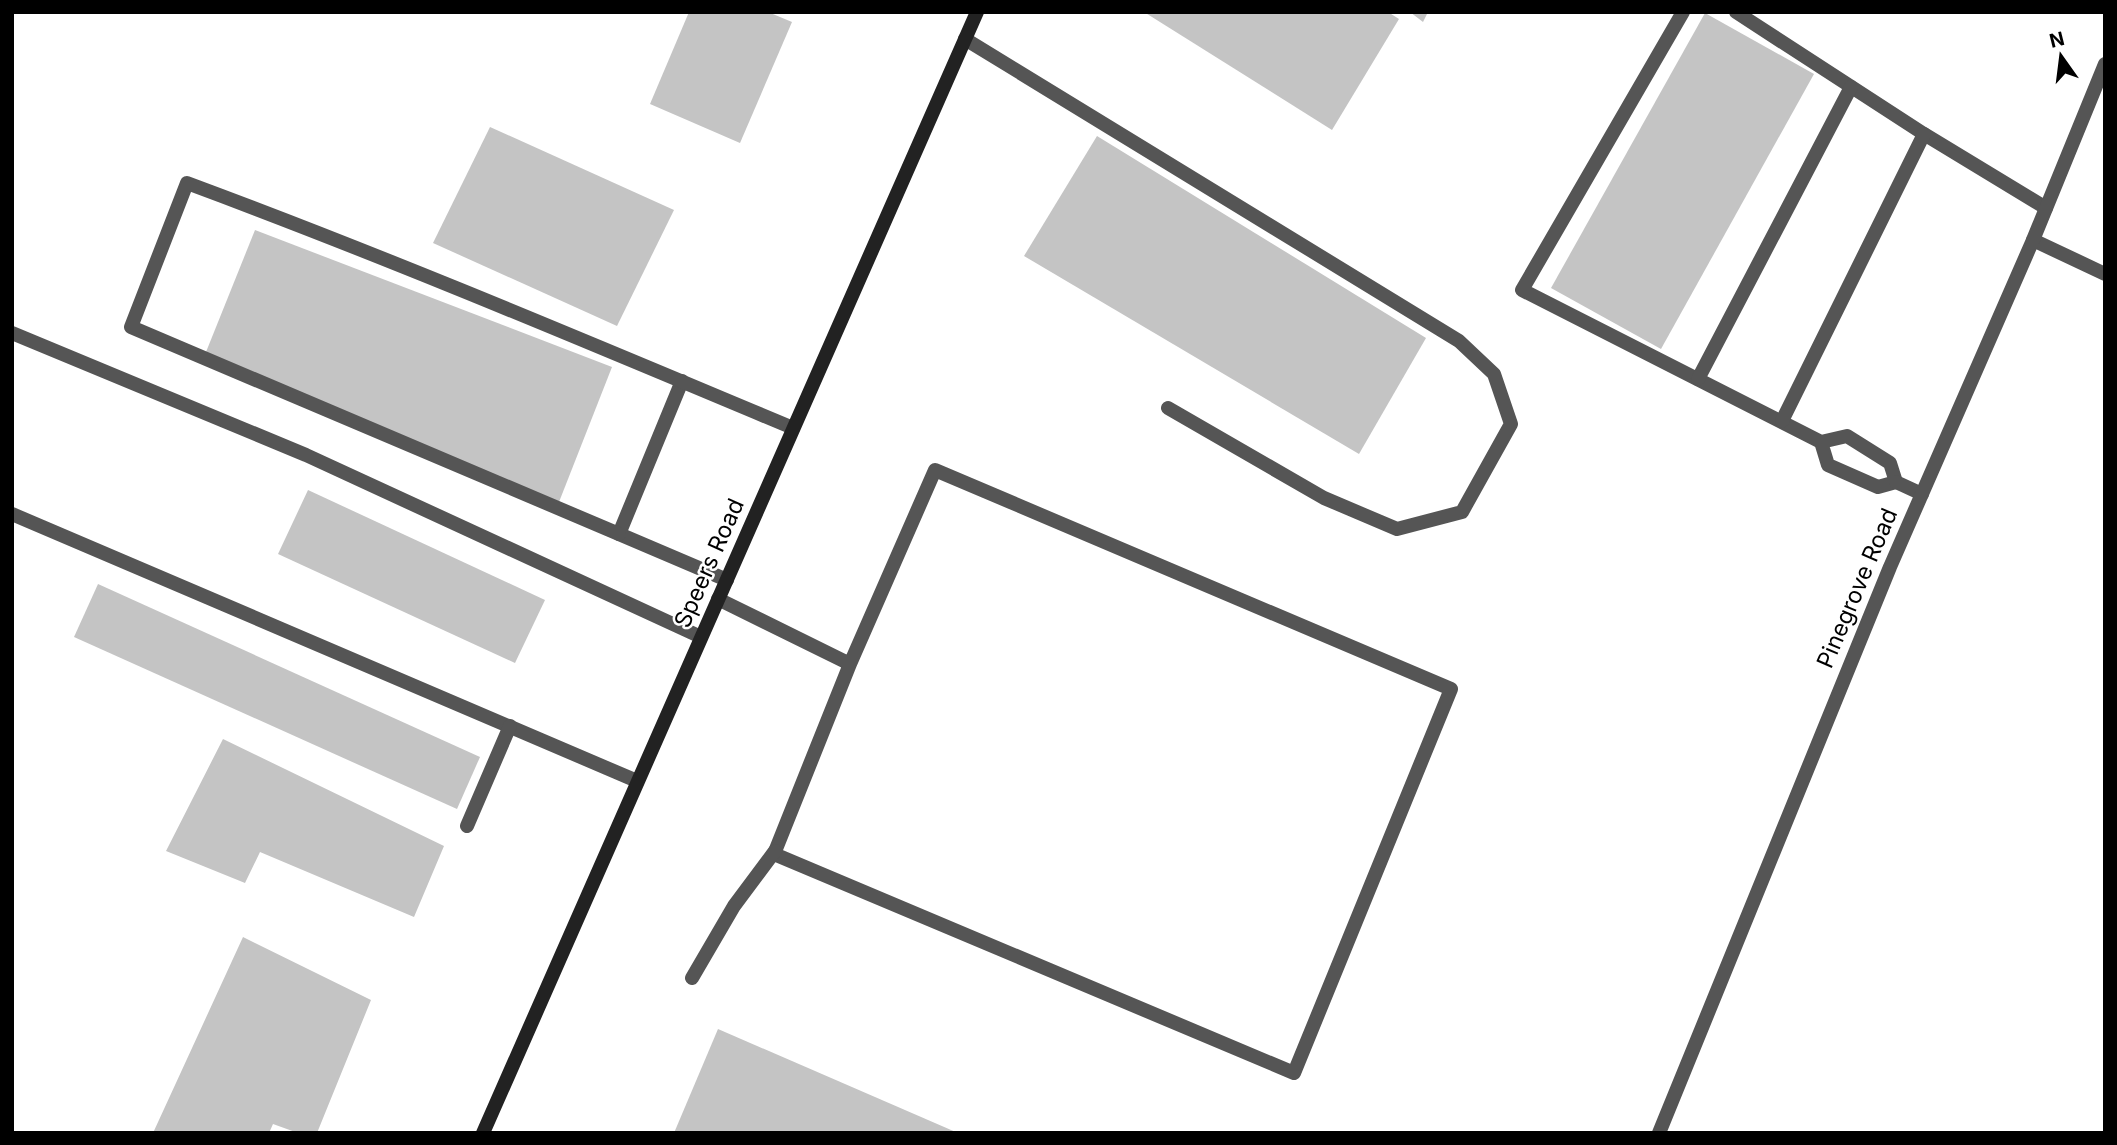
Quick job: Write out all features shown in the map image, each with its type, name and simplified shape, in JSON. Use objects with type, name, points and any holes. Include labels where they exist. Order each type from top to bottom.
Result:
[{"type":"main road","name":"Speers Road","points":[[483,1133],[977,12]]},
{"type":"street","points":[[1683,12],[1522,290],[1821,442],[1847,436],[1891,463],[1896,482]]},
{"type":"street","points":[[1736,12],[1850,88],[2046,208]]},
{"type":"street","points":[[965,40],[1459,341],[1494,374],[1511,424],[1462,512],[1397,529],[1324,498],[1168,408]]},
{"type":"street","name":"Pinegrove Road","points":[[1659,1133],[1890,567],[2033,240],[2105,64]]},
{"type":"street","points":[[1698,380],[1850,88]]},
{"type":"street","points":[[1782,421],[1924,134]]},
{"type":"street","points":[[727,580],[131,327],[187,183],[451,285],[793,428]]},
{"type":"street","points":[[2033,240],[2105,274]]},
{"type":"street","points":[[12,333],[306,455],[701,637]]},
{"type":"street","points":[[619,534],[682,381]]},
{"type":"street","points":[[1821,442],[1828,465],[1878,487],[1896,482],[1922,494]]},
{"type":"street","points":[[692,978],[734,906],[775,851],[850,664],[935,470],[1451,689],[1294,1073],[774,854],[775,851]]},
{"type":"street","points":[[12,514],[637,781]]},
{"type":"street","points":[[718,599],[850,664]]},
{"type":"street","points":[[467,826],[510,726]]},
{"type":"building","points":[[689,12],[768,12],[792,22],[740,143],[650,104]]},
{"type":"building","points":[[1144,12],[1388,12],[1399,19],[1332,130]]},
{"type":"building","points":[[1410,12],[1428,12],[1423,22]]},
{"type":"building","points":[[1705,13],[1814,74],[1661,349],[1551,288]]},
{"type":"building","points":[[490,127],[674,210],[617,326],[433,243]]},
{"type":"building","points":[[1097,136],[1426,338],[1359,454],[1024,256]]},
{"type":"building","points":[[255,230],[612,367],[559,502],[206,352]]},
{"type":"building","points":[[308,490],[545,600],[515,663],[278,554]]},
{"type":"building","points":[[98,584],[480,757],[457,809],[74,637]]},
{"type":"building","points":[[223,739],[444,846],[414,917],[260,852],[245,883],[166,851]]},
{"type":"building","points":[[243,937],[371,1000],[317,1133],[298,1133],[273,1124],[269,1133],[153,1133]]},
{"type":"building","points":[[718,1029],[958,1133],[674,1133]]}]
